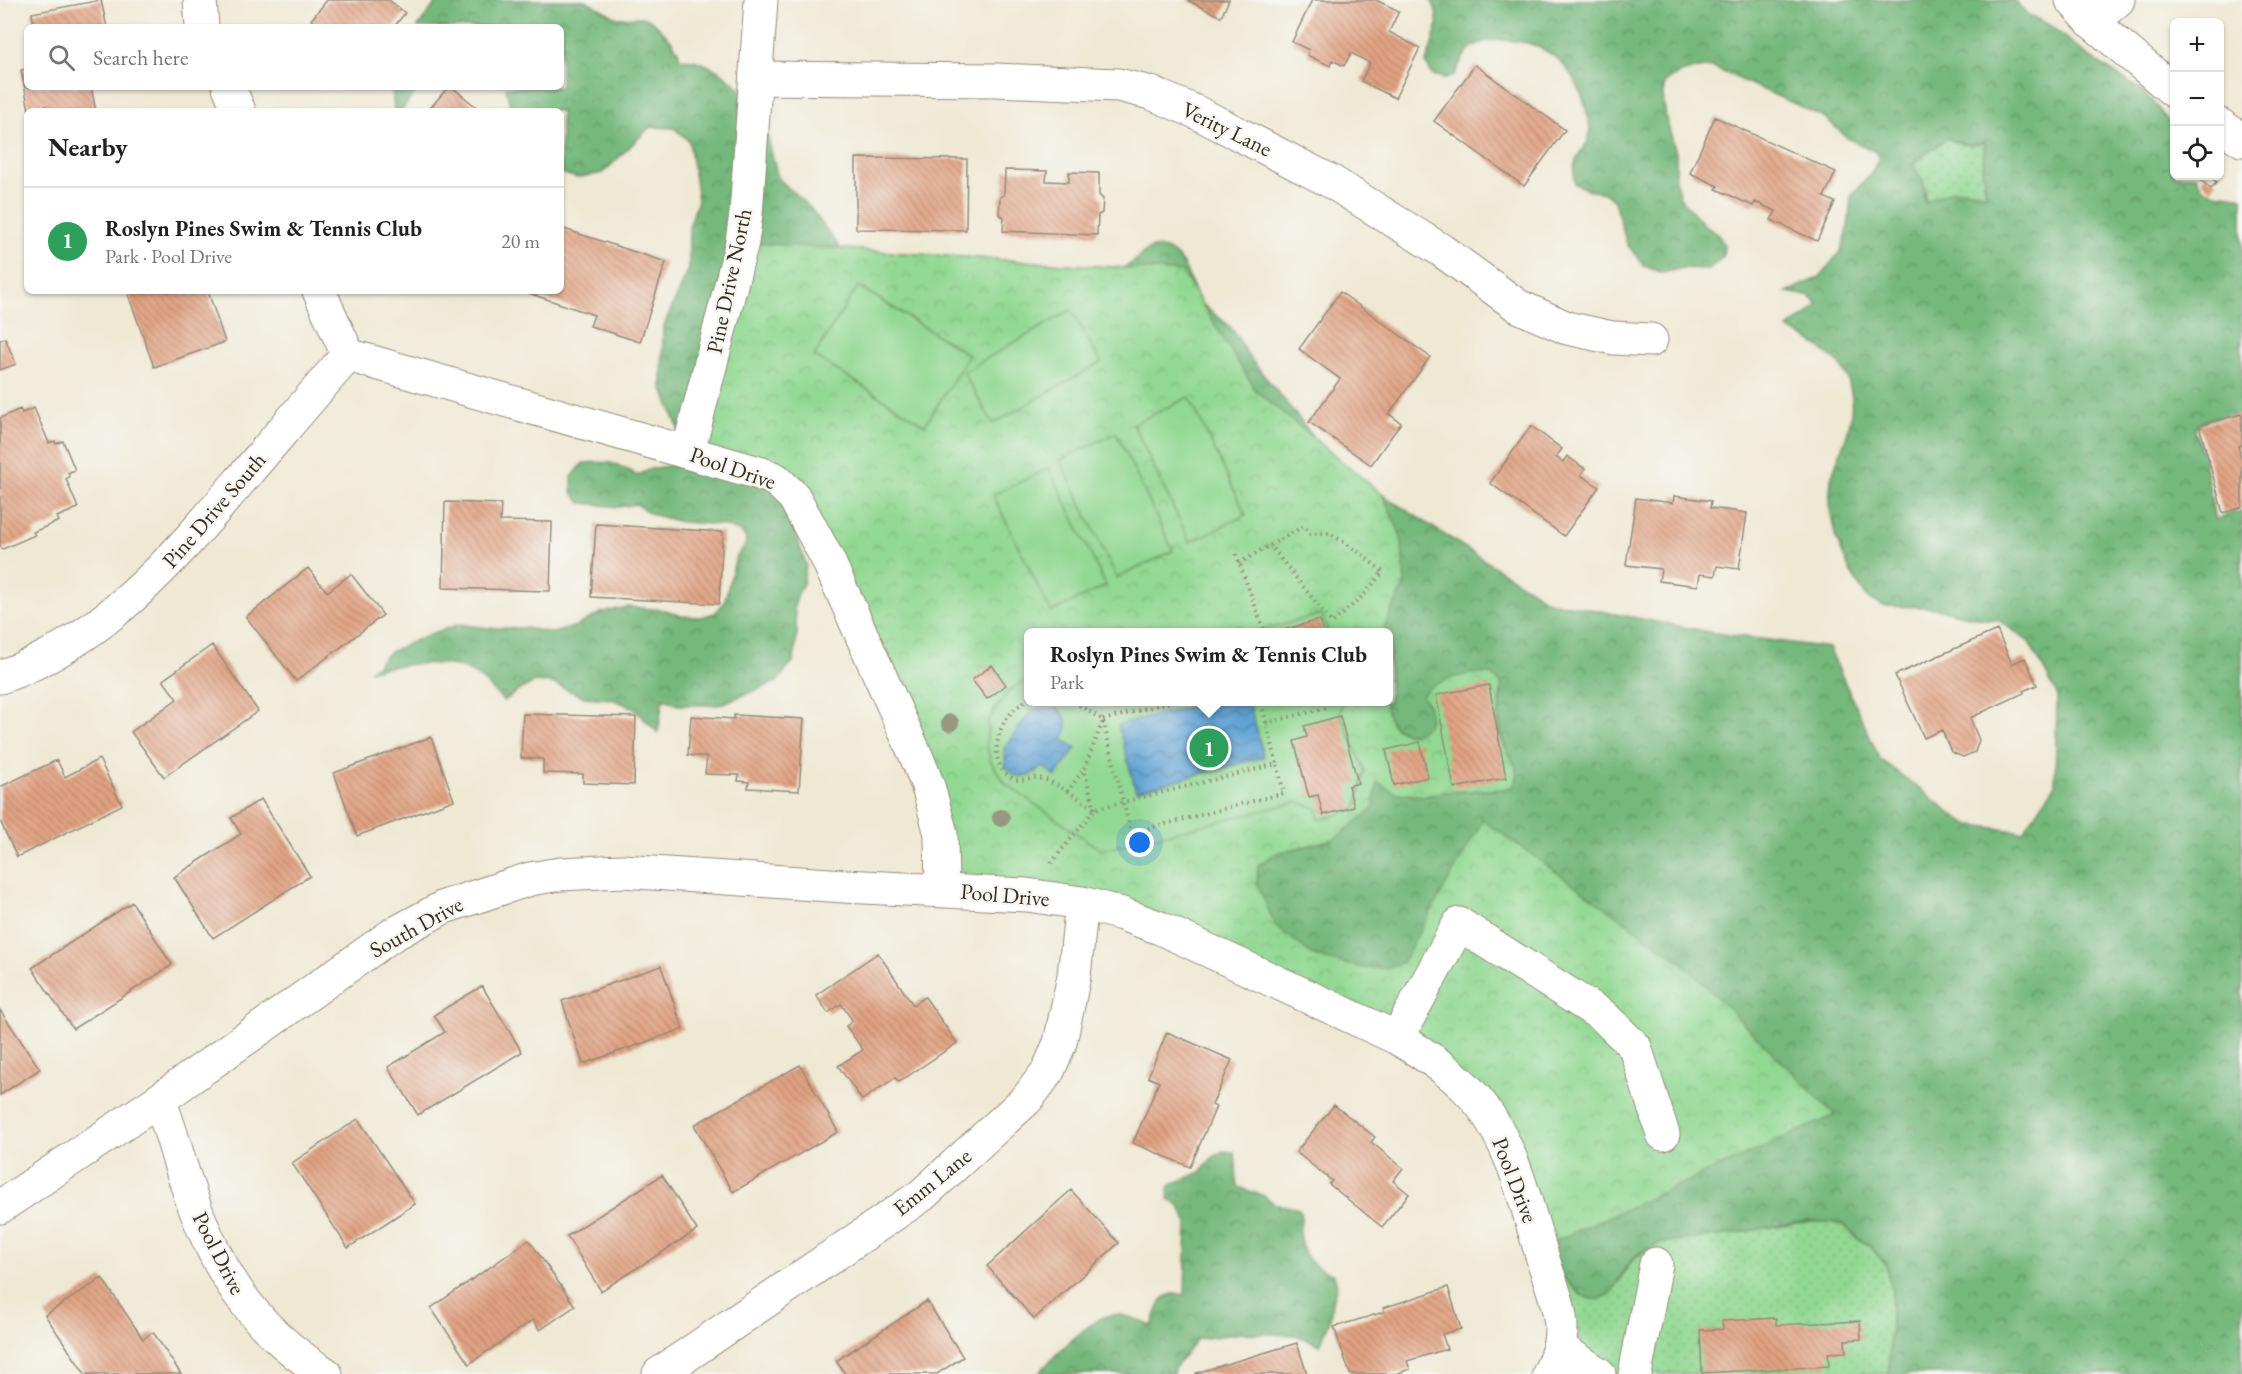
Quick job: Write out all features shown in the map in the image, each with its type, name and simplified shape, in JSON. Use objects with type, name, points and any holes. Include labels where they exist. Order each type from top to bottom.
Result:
[{"type":"street","points":[[200,0],[202,24]]},
{"type":"street","name":"Pine Drive North","points":[[688,452],[742,242],[761,0]]},
{"type":"street","points":[[2082,11],[2118,0]]},
{"type":"street","points":[[2082,11],[2170,87]]},
{"type":"street","name":"Verity Lane","points":[[756,78],[995,80],[1118,85],[1151,93],[1196,112],[1332,182],[1441,250],[1518,306],[1567,328],[1613,338],[1650,340]]},
{"type":"street","points":[[230,90],[238,108]]},
{"type":"street","points":[[2221,126],[2242,140]]},
{"type":"street","points":[[321,294],[348,354]]},
{"type":"street","name":"Pool Drive","points":[[348,354],[775,479],[795,496],[827,558],[928,786],[941,834],[942,891],[1027,895],[1082,903],[1122,914],[1160,928],[1397,1038],[1424,1053],[1457,1080],[1482,1106],[1510,1156],[1554,1293],[1562,1327],[1554,1361]]},
{"type":"street","name":"Pine Drive South","points":[[0,677],[26,668],[69,644],[144,587],[177,554],[348,354]]},
{"type":"street","name":"South Drive","points":[[0,1207],[159,1100],[392,935],[444,906],[530,879],[560,874],[622,871],[942,891]]},
{"type":"street","name":"Emm Lane","points":[[659,1374],[922,1195],[1027,1098],[1048,1071],[1060,1043],[1074,976],[1082,903]]},
{"type":"street","points":[[1397,1038],[1460,924],[1603,1016],[1635,1047],[1663,1134]]},
{"type":"street","name":"Pool Drive","points":[[159,1100],[200,1223],[223,1270],[244,1303],[266,1328],[326,1374]]},
{"type":"street","points":[[1635,1374],[1656,1264]]},
{"type":"street","points":[[1554,1361],[1599,1374]]},
{"type":"path","points":[[1239,562],[1304,526],[1310,534],[1330,533],[1383,572],[1363,596],[1332,624],[1270,545]]},
{"type":"path","points":[[1236,554],[1263,628]]},
{"type":"path","points":[[1024,702],[1010,714],[1001,728],[997,743],[1000,764],[1008,775],[1015,779],[1023,781],[1041,778],[1095,809]]},
{"type":"path","points":[[1083,706],[1103,720],[1131,833],[1284,793],[1262,706]]},
{"type":"path","points":[[1103,720],[1156,706]]},
{"type":"path","points":[[1266,723],[1326,708]]},
{"type":"path","points":[[1067,792],[1084,769],[1103,720]]},
{"type":"path","points":[[1027,895],[1095,809],[1277,764]]},
{"type":"path","points":[[1084,769],[1095,809]]},
{"type":"green space","points":[[438,0],[585,0],[617,18],[642,17],[651,20],[671,40],[680,59],[694,60],[707,65],[722,73],[740,88],[767,134],[778,178],[811,209],[841,249],[1123,268],[1147,251],[1165,249],[1183,264],[1200,301],[1231,328],[1251,359],[1314,439],[790,517],[806,565],[803,584],[794,607],[797,632],[794,660],[777,682],[718,705],[678,705],[663,698],[658,733],[632,707],[612,699],[584,697],[552,683],[534,682],[504,701],[473,673],[450,665],[423,664],[371,670],[390,652],[430,634],[460,624],[488,628],[525,628],[553,633],[576,626],[601,613],[627,607],[665,610],[681,616],[701,617],[715,613],[724,603],[736,557],[745,546],[746,538],[739,531],[722,525],[681,522],[651,514],[636,504],[619,507],[581,503],[572,492],[572,477],[583,463],[612,463],[624,467],[637,476],[647,470],[682,463],[678,427],[662,387],[663,328],[689,268],[689,227],[698,200],[689,141],[674,128],[650,127],[603,173],[577,178],[564,174],[564,108],[510,108],[507,90],[564,90],[564,24],[420,24]]},
{"type":"green space","points":[[1431,0],[2013,0],[2029,15],[2049,25],[2086,54],[2142,91],[2154,103],[2170,124],[2170,180],[2198,180],[2209,191],[2242,197],[2242,413],[2210,419],[2195,429],[2203,455],[2215,520],[2242,511],[2242,1374],[1889,1374],[1892,1291],[1886,1265],[1870,1246],[1855,1237],[1844,1225],[1830,1222],[1785,1224],[1733,1234],[1659,1243],[1638,1254],[1625,1268],[1611,1294],[1600,1299],[1581,1295],[1560,1274],[1496,1119],[1125,870],[1256,883],[1258,865],[1277,853],[1334,839],[1377,781],[1396,793],[1425,796],[1444,792],[1504,789],[1518,770],[1507,752],[1501,733],[1499,714],[1502,693],[1426,700],[1430,714],[1428,724],[1422,731],[1413,733],[1404,732],[1388,717],[1387,706],[1393,706],[1393,628],[1383,628],[1401,536],[1383,495],[1548,601],[1715,633],[1829,648],[1880,759],[1966,824],[2023,832],[2055,786],[2057,694],[2029,642],[1998,620],[1977,618],[1929,607],[1882,606],[1867,597],[1851,573],[1836,538],[1829,505],[1831,478],[1848,432],[1852,397],[1848,379],[1840,364],[1811,341],[1787,328],[1807,315],[1818,304],[1808,296],[1787,292],[1820,277],[1842,249],[1848,226],[1851,196],[1872,172],[1879,158],[1876,152],[1849,139],[1824,117],[1712,67],[1676,75],[1665,82],[1663,95],[1666,119],[1676,152],[1676,182],[1680,197],[1706,227],[1718,234],[1724,245],[1723,257],[1709,269],[1682,268],[1663,273],[1644,266],[1627,244],[1614,201],[1605,193],[1575,184],[1575,164],[1588,141],[1590,128],[1580,91],[1566,68],[1556,58],[1533,45],[1520,41],[1494,40],[1478,44],[1467,52],[1454,76],[1444,78],[1432,75],[1426,63],[1437,23],[1435,8]],"holes":[[[1947,138],[1970,145],[1985,142],[1983,173],[1987,195],[1969,190],[1955,190],[1925,203],[1923,181],[1913,165]]]},
{"type":"green space","points":[[392,90],[417,90],[403,108],[394,108]]},
{"type":"green space","points":[[1947,138],[1966,144],[1985,142],[1983,176],[1987,196],[1955,190],[1925,203],[1926,189],[1913,165]]},
{"type":"green space","points":[[742,242],[1182,272],[1256,391],[1383,495],[1401,536],[1405,583],[1384,628],[1024,628],[1024,706],[1387,706],[1389,718],[1396,728],[1405,733],[1415,733],[1424,728],[1429,720],[1429,709],[1422,695],[1429,689],[1455,677],[1492,674],[1501,683],[1499,732],[1516,768],[1517,780],[1514,786],[1504,789],[1444,792],[1425,796],[1396,793],[1377,782],[1373,809],[1334,839],[1277,853],[1258,865],[1257,883],[1275,925],[1314,956],[1364,968],[1390,968],[1403,961],[1483,820],[1683,963],[1835,1115],[1539,1248],[1457,1080],[1160,928],[942,891],[943,853],[795,497],[688,452]]},
{"type":"green space","points":[[858,286],[969,355],[925,425],[814,356]]},
{"type":"green space","points":[[1071,310],[1101,362],[993,424],[963,372]]},
{"type":"green space","points":[[1189,397],[1246,515],[1190,542],[1133,424]]},
{"type":"green space","points":[[1116,433],[1173,551],[1117,578],[1060,460]]},
{"type":"green space","points":[[1049,468],[1106,586],[1051,612],[993,495]]},
{"type":"green space","points":[[1322,614],[1326,628],[1271,628]]},
{"type":"green space","points":[[1024,681],[1024,706],[1341,706],[1340,712],[1365,771],[1356,809],[1319,820],[1317,808],[1297,802],[1101,850],[1006,784],[991,762],[986,744],[989,719],[1007,693]]},
{"type":"green space","points":[[1223,1151],[1234,1152],[1238,1187],[1264,1196],[1275,1204],[1299,1209],[1302,1216],[1301,1245],[1304,1252],[1316,1266],[1334,1274],[1337,1285],[1330,1320],[1320,1345],[1296,1335],[1242,1333],[1197,1339],[1174,1369],[1173,1374],[1039,1374],[1072,1340],[1103,1317],[1122,1315],[1152,1326],[1165,1297],[1185,1295],[1187,1221],[1179,1205],[1169,1200],[1168,1190],[1172,1184],[1201,1172],[1211,1159]]},
{"type":"green space","points":[[1812,1221],[1844,1225],[1855,1237],[1870,1246],[1886,1265],[1892,1291],[1889,1374],[1569,1374],[1579,1335],[1547,1271],[1560,1274],[1581,1295],[1620,1281],[1635,1258],[1659,1243]]},
{"type":"water","points":[[1042,706],[1052,706],[1062,712],[1067,722],[1063,739],[1076,748],[1056,777],[1043,767],[1030,776],[1015,776],[1006,767],[1004,749],[1031,711]]},
{"type":"water","points":[[1193,706],[1250,706],[1264,757],[1136,791],[1118,725]]},
{"type":"building","points":[[101,0],[106,24],[34,24],[32,13]]},
{"type":"building","points":[[327,0],[389,0],[405,13],[396,24],[316,24],[311,20]]},
{"type":"building","points":[[1187,0],[1229,0],[1221,17]]},
{"type":"building","points":[[1312,0],[1376,0],[1399,11],[1389,32],[1420,48],[1395,98],[1361,81],[1370,63],[1351,53],[1344,66],[1332,60],[1330,66],[1307,55],[1309,50],[1292,42]]},
{"type":"building","points":[[1475,65],[1565,130],[1524,186],[1434,121]]},
{"type":"building","points":[[21,70],[24,70],[24,85]]},
{"type":"building","points":[[25,90],[92,90],[95,108],[47,108],[47,106],[29,108]]},
{"type":"building","points":[[446,90],[456,90],[477,108],[430,108]]},
{"type":"building","points":[[1715,117],[1836,172],[1824,197],[1835,202],[1817,241],[1771,220],[1776,211],[1755,202],[1753,206],[1716,189],[1718,186],[1690,173]]},
{"type":"building","points":[[856,158],[967,159],[966,230],[856,229]]},
{"type":"building","points":[[1005,170],[1047,171],[1046,181],[1069,182],[1069,172],[1099,173],[1099,195],[1103,199],[1102,213],[1098,215],[1097,235],[1003,231],[1004,217],[999,214],[1000,197],[1004,195]]},
{"type":"building","points":[[2201,180],[2217,182],[2211,189]]},
{"type":"building","points":[[564,229],[666,262],[640,342],[590,326],[594,315],[531,294],[564,294]]},
{"type":"building","points":[[1340,292],[1430,357],[1389,414],[1401,423],[1371,465],[1309,422],[1340,379],[1299,349]]},
{"type":"building","points":[[128,294],[209,294],[225,342],[154,367]]},
{"type":"building","points":[[5,338],[16,364],[0,370],[0,340]]},
{"type":"building","points":[[34,408],[49,443],[55,441],[56,444],[63,441],[75,470],[68,473],[69,477],[66,479],[78,508],[57,517],[59,521],[33,532],[35,535],[3,549],[0,547],[0,418],[20,409],[22,413]]},
{"type":"building","points":[[2242,414],[2242,445],[2238,446],[2242,460],[2242,507],[2223,513],[2199,425]]},
{"type":"building","points":[[1531,426],[1562,449],[1556,457],[1563,462],[1567,456],[1585,469],[1581,475],[1599,487],[1564,536],[1490,483]]},
{"type":"building","points":[[1674,496],[1711,501],[1710,508],[1747,513],[1739,569],[1717,566],[1715,576],[1700,574],[1698,586],[1659,581],[1661,569],[1626,565],[1636,498],[1673,503]]},
{"type":"building","points":[[445,502],[501,504],[500,521],[552,522],[550,591],[443,588]]},
{"type":"building","points":[[596,524],[723,532],[719,604],[591,597]]},
{"type":"building","points":[[308,568],[327,592],[351,574],[383,615],[296,681],[246,617]]},
{"type":"building","points":[[1320,620],[1322,628],[1290,628]]},
{"type":"building","points":[[1997,630],[2012,664],[2025,658],[2037,685],[1970,718],[1979,740],[1975,752],[1963,757],[1951,752],[1942,730],[1924,738],[1895,675]]},
{"type":"building","points":[[212,645],[258,711],[164,777],[131,732],[177,699],[163,680]]},
{"type":"building","points":[[992,665],[1006,685],[987,699],[972,680]]},
{"type":"building","points":[[1489,685],[1506,778],[1454,788],[1436,695]]},
{"type":"building","points":[[523,714],[636,717],[634,785],[583,783],[583,774],[543,773],[543,759],[521,758]]},
{"type":"building","points":[[734,715],[804,719],[799,791],[748,788],[749,782],[738,781],[739,775],[705,774],[707,757],[688,755],[691,716],[734,719]]},
{"type":"building","points":[[1340,716],[1358,783],[1348,786],[1354,807],[1323,815],[1318,795],[1309,797],[1294,741],[1307,737],[1304,726]]},
{"type":"building","points":[[431,737],[454,800],[357,836],[334,773]]},
{"type":"building","points":[[1420,742],[1428,777],[1394,785],[1386,750]]},
{"type":"building","points":[[99,759],[122,805],[17,857],[0,821],[0,787],[57,760],[65,777]]},
{"type":"building","points":[[261,799],[310,876],[213,938],[174,877],[241,834],[231,818]]},
{"type":"building","points":[[132,902],[172,965],[73,1029],[32,968]]},
{"type":"building","points":[[878,953],[913,1005],[925,997],[957,1043],[899,1082],[895,1078],[862,1100],[838,1066],[863,1050],[846,1026],[853,1021],[841,1004],[828,1013],[816,995]]},
{"type":"building","points":[[661,966],[683,1029],[583,1064],[562,1001]]},
{"type":"building","points":[[482,986],[522,1052],[418,1115],[388,1067],[445,1032],[434,1015]]},
{"type":"building","points":[[0,1010],[40,1069],[0,1095]]},
{"type":"building","points":[[1167,1032],[1232,1060],[1212,1105],[1216,1107],[1190,1167],[1133,1143],[1159,1082],[1148,1077]]},
{"type":"building","points":[[800,1065],[838,1132],[733,1192],[694,1125]]},
{"type":"building","points":[[1334,1105],[1375,1137],[1371,1142],[1403,1168],[1393,1181],[1409,1194],[1382,1227],[1329,1184],[1332,1181],[1296,1152]]},
{"type":"building","points":[[358,1119],[415,1204],[348,1248],[292,1163]]},
{"type":"building","points":[[662,1175],[697,1230],[601,1291],[567,1236]]},
{"type":"building","points":[[1071,1190],[1119,1243],[1034,1319],[987,1266]]},
{"type":"building","points":[[529,1240],[575,1306],[540,1330],[533,1320],[469,1364],[431,1308]]},
{"type":"building","points":[[102,1278],[143,1339],[153,1332],[181,1374],[85,1374],[45,1315]]},
{"type":"building","points":[[1448,1287],[1461,1329],[1442,1334],[1447,1349],[1407,1361],[1410,1369],[1396,1374],[1350,1374],[1334,1327],[1384,1312],[1383,1308]]},
{"type":"building","points":[[927,1301],[963,1357],[937,1374],[845,1374],[836,1361]]},
{"type":"building","points":[[1776,1318],[1776,1325],[1860,1321],[1861,1339],[1845,1340],[1846,1352],[1828,1353],[1829,1366],[1702,1373],[1700,1330],[1723,1329],[1722,1321]]},
{"type":"building","points":[[1297,1343],[1307,1374],[1196,1374],[1196,1373]]},
{"type":"place","name":"Roslyn Pines Swim & Tennis Club","points":[[1209,748]]}]
